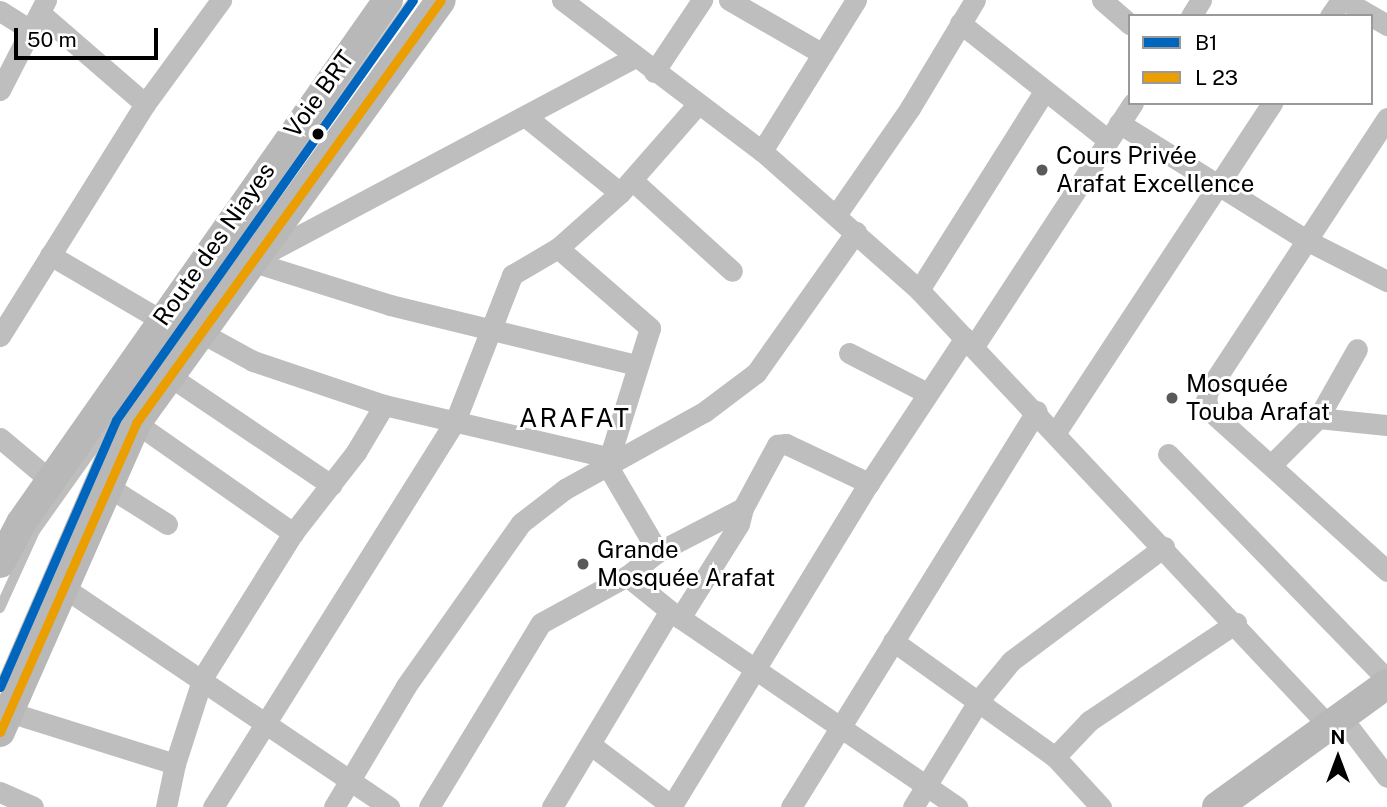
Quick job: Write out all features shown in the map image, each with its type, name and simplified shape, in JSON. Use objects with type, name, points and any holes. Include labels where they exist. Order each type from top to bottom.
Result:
[{"type":"main road","name":"Route des Niayes","points":[[3,711],[66,589],[107,486],[126,421],[168,375],[441,0]]},
{"type":"main road","name":"Route des Niayes","points":[[1,557],[160,320],[381,3]]},
{"type":"main road","points":[[1237,802],[1387,681]]},
{"type":"street","points":[[562,0],[634,58],[762,151],[919,290],[1236,623],[1387,777]]},
{"type":"street","points":[[654,72],[702,0]]},
{"type":"street","points":[[729,0],[823,54]]},
{"type":"street","points":[[762,151],[856,0]]},
{"type":"street","points":[[836,215],[910,108],[975,0]]},
{"type":"street","points":[[1102,0],[1128,22]]},
{"type":"street","points":[[1342,0],[1367,14]]},
{"type":"street","points":[[0,336],[209,4]]},
{"type":"street","points":[[0,11],[39,15],[145,103]]},
{"type":"street","points":[[0,90],[39,15]]},
{"type":"street","points":[[960,23],[1045,90],[1114,132],[1219,185],[1308,241],[1387,281]]},
{"type":"street","points":[[250,261],[634,58]]},
{"type":"street","points":[[919,290],[1045,90]]},
{"type":"street","points":[[213,807],[456,419],[512,275],[558,247],[626,186],[697,105]]},
{"type":"street","points":[[591,745],[672,807],[755,667],[927,393],[970,342],[1132,105]]},
{"type":"street","points":[[1056,432],[1271,105]]},
{"type":"street","points":[[525,116],[626,186],[732,271]]},
{"type":"street","points":[[1387,118],[1208,390],[1206,400],[1209,410],[1379,549],[1387,571]]},
{"type":"street","points":[[334,807],[406,686],[521,523],[607,461],[705,412],[756,373],[856,232]]},
{"type":"street","points":[[558,247],[647,323],[650,332],[636,365],[607,461]]},
{"type":"street","points":[[50,256],[160,320]]},
{"type":"street","points":[[250,261],[489,330],[636,365]]},
{"type":"street","points":[[200,332],[253,361],[384,405],[456,419],[607,461],[658,552]]},
{"type":"street","points":[[1273,463],[1318,418],[1357,349]]},
{"type":"street","points":[[849,352],[927,393]]},
{"type":"street","points":[[168,375],[331,485]]},
{"type":"street","points":[[166,807],[175,764],[203,677],[293,533],[331,485],[384,405]]},
{"type":"street","points":[[791,807],[1037,411]]},
{"type":"street","points":[[1318,418],[1387,425]]},
{"type":"street","points":[[126,421],[293,533]]},
{"type":"street","points":[[0,438],[51,481]]},
{"type":"street","points":[[552,807],[675,614],[739,524],[743,508],[777,444],[786,444],[869,483]]},
{"type":"street","points":[[1168,454],[1387,681]]},
{"type":"street","points":[[107,486],[167,524]]},
{"type":"street","points":[[429,807],[541,623],[627,576],[658,552],[743,508]]},
{"type":"street","points":[[913,807],[979,700],[1011,660],[1164,547]]},
{"type":"street","points":[[627,576],[675,614],[842,724],[957,807]]},
{"type":"street","points":[[66,589],[203,677],[389,807]]},
{"type":"street","points":[[1055,757],[1089,721],[1236,623]]},
{"type":"street","points":[[893,642],[979,700],[1055,757],[1101,807]]},
{"type":"street","points":[[3,711],[175,764]]},
{"type":"street","points":[[0,792],[33,807]]},
{"type":"lane","name":"Voie BRT","points":[[0,608],[35,531],[126,421],[413,0]]},
{"type":"lane","name":"Voie BRT","points":[[3,711],[126,421]]},
{"type":"transit line","name":"B1","points":[[0,687],[116,420],[413,0]]},
{"type":"transit line","points":[[0,732],[136,423],[441,0]]},
{"type":"place","name":"Cours Privée Arafat Excellence","points":[[1042,170]]},
{"type":"place","name":"Mosquée Touba Arafat","points":[[1172,398]]},
{"type":"place","name":"Grande Mosquée Arafat","points":[[583,564]]},
{"type":"district","name":"ARAFAT","points":[[575,418]]}]
